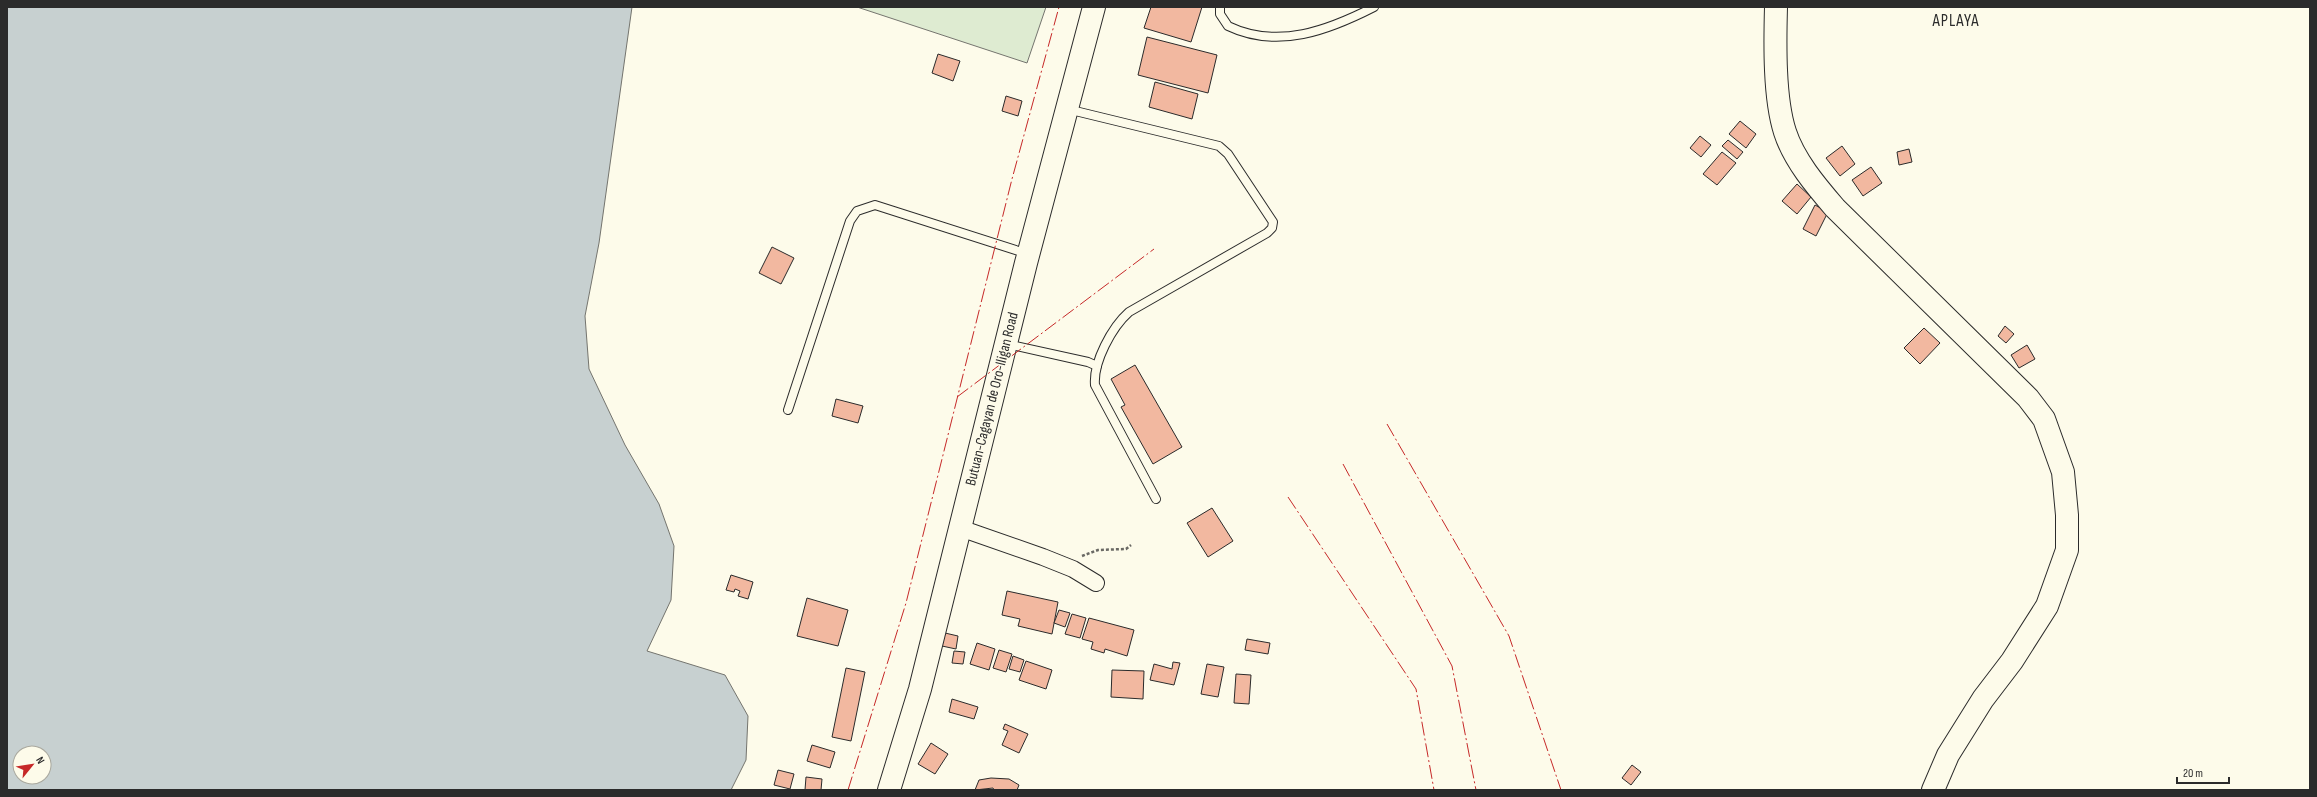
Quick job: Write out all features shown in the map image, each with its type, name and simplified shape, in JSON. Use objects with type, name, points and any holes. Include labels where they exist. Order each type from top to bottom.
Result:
[{"type":"main road","name":"Butuan-Cagayan de Oro-Iligan Road","points":[[889,790],[920,689],[1028,254],[1094,7]]},
{"type":"main road","points":[[1776,7],[1779,103],[1785,133],[1810,179],[1835,208],[2028,398],[2044,420],[2063,472],[2067,515],[2067,550],[2048,606],[2032,632],[1983,698],[1948,755],[1933,790]]},
{"type":"street","points":[[960,528],[1061,564],[1096,583]]},
{"type":"lane","points":[[1220,7],[1223,21],[1228,26],[1271,38],[1304,34],[1326,29],[1374,7]]},
{"type":"lane","points":[[1066,109],[1219,146],[1228,154],[1273,222],[1272,228],[1267,233],[1129,312],[1118,322],[1097,366],[1094,374],[1095,385],[1156,499]]},
{"type":"lane","points":[[788,410],[850,221],[858,211],[875,205],[1028,254]]},
{"type":"lane","points":[[1006,344],[1088,362],[1097,366]]},
{"type":"path","points":[[1061,564],[1098,550],[1126,549],[1131,545]]},
{"type":"green space","points":[[857,7],[1046,7],[1027,63]]},
{"type":"shaded area","points":[[7,7],[632,7],[599,243],[585,316],[589,369],[625,445],[659,504],[674,546],[671,600],[647,651],[725,675],[748,716],[746,760],[731,790],[7,790]]},
{"type":"building","points":[[1151,7],[1202,7],[1191,42],[1144,28]]},
{"type":"building","points":[[1147,37],[1217,55],[1208,93],[1138,75]]},
{"type":"building","points":[[938,54],[960,61],[953,81],[932,73]]},
{"type":"building","points":[[1155,82],[1198,94],[1192,119],[1149,107]]},
{"type":"building","points":[[1006,96],[1022,101],[1018,116],[1002,111]]},
{"type":"building","points":[[1740,121],[1756,134],[1746,148],[1729,134]]},
{"type":"building","points":[[1700,136],[1711,145],[1701,157],[1690,148]]},
{"type":"building","points":[[1728,140],[1743,152],[1737,159],[1722,146]]},
{"type":"building","points":[[1842,146],[1855,164],[1840,176],[1826,158]]},
{"type":"building","points":[[1909,149],[1912,162],[1899,165],[1897,152]]},
{"type":"building","points":[[1722,152],[1736,163],[1717,185],[1703,174]]},
{"type":"building","points":[[1871,167],[1882,183],[1863,196],[1852,180]]},
{"type":"building","points":[[1797,184],[1811,197],[1797,214],[1782,201]]},
{"type":"building","points":[[1815,205],[1828,212],[1816,236],[1803,229]]},
{"type":"building","points":[[772,247],[794,258],[781,284],[759,273]]},
{"type":"building","points":[[2005,326],[2014,334],[2006,343],[1998,336]]},
{"type":"building","points":[[1924,328],[1940,343],[1920,364],[1904,348]]},
{"type":"building","points":[[2027,345],[2035,359],[2019,368],[2011,355]]},
{"type":"building","points":[[1135,365],[1182,447],[1153,464],[1121,407],[1125,405],[1111,379]]},
{"type":"building","points":[[836,399],[863,406],[858,423],[832,416]]},
{"type":"building","points":[[1212,508],[1233,541],[1208,557],[1187,523]]},
{"type":"building","points":[[731,575],[753,582],[748,599],[738,596],[740,591],[735,589],[734,592],[726,590]]},
{"type":"building","points":[[1007,591],[1058,602],[1052,634],[1018,626],[1020,619],[1002,615]]},
{"type":"building","points":[[807,598],[848,610],[838,646],[797,636]]},
{"type":"building","points":[[1059,610],[1070,613],[1065,627],[1054,623]]},
{"type":"building","points":[[1072,614],[1086,618],[1080,638],[1065,634]]},
{"type":"building","points":[[1089,618],[1134,630],[1127,656],[1105,649],[1104,653],[1091,649],[1093,642],[1082,639]]},
{"type":"building","points":[[945,633],[958,636],[956,649],[942,646]]},
{"type":"building","points":[[1247,639],[1270,643],[1268,654],[1245,650]]},
{"type":"building","points":[[977,643],[995,649],[989,670],[970,664]]},
{"type":"building","points":[[999,650],[1012,654],[1006,672],[993,668]]},
{"type":"building","points":[[954,651],[965,652],[963,664],[952,663]]},
{"type":"building","points":[[1013,656],[1024,660],[1020,672],[1009,669]]},
{"type":"building","points":[[1026,661],[1052,670],[1046,689],[1019,680]]},
{"type":"building","points":[[1173,662],[1180,663],[1174,685],[1150,680],[1154,664],[1172,669]]},
{"type":"building","points":[[1207,664],[1224,667],[1218,697],[1201,694]]},
{"type":"building","points":[[846,668],[865,672],[851,741],[832,737]]},
{"type":"building","points":[[1112,670],[1144,671],[1143,699],[1111,697]]},
{"type":"building","points":[[1236,674],[1251,675],[1249,704],[1234,703]]},
{"type":"building","points":[[952,699],[978,707],[974,719],[949,712]]},
{"type":"building","points":[[1005,724],[1028,734],[1019,753],[1002,745],[1008,731],[1003,729]]},
{"type":"building","points":[[931,743],[948,754],[935,774],[918,764]]},
{"type":"building","points":[[812,745],[835,752],[830,768],[807,761]]},
{"type":"building","points":[[1632,765],[1641,772],[1631,785],[1622,778]]},
{"type":"building","points":[[778,770],[794,774],[790,789],[774,785]]},
{"type":"building","points":[[806,777],[822,779],[821,790],[805,790]]},
{"type":"building","points":[[991,778],[1009,779],[1019,785],[1017,790],[994,790],[993,788],[975,790],[979,780]]},
{"type":"power","points":[[848,790],[906,603],[1012,179],[1059,7]]},
{"type":"power","points":[[957,397],[1154,249]]},
{"type":"power","points":[[1387,424],[1509,636],[1561,790]]},
{"type":"power","points":[[1343,464],[1452,666],[1476,790]]},
{"type":"power","points":[[1288,497],[1416,689],[1434,790]]},
{"type":"district","name":"APLAYA","points":[[1956,21]]}]
